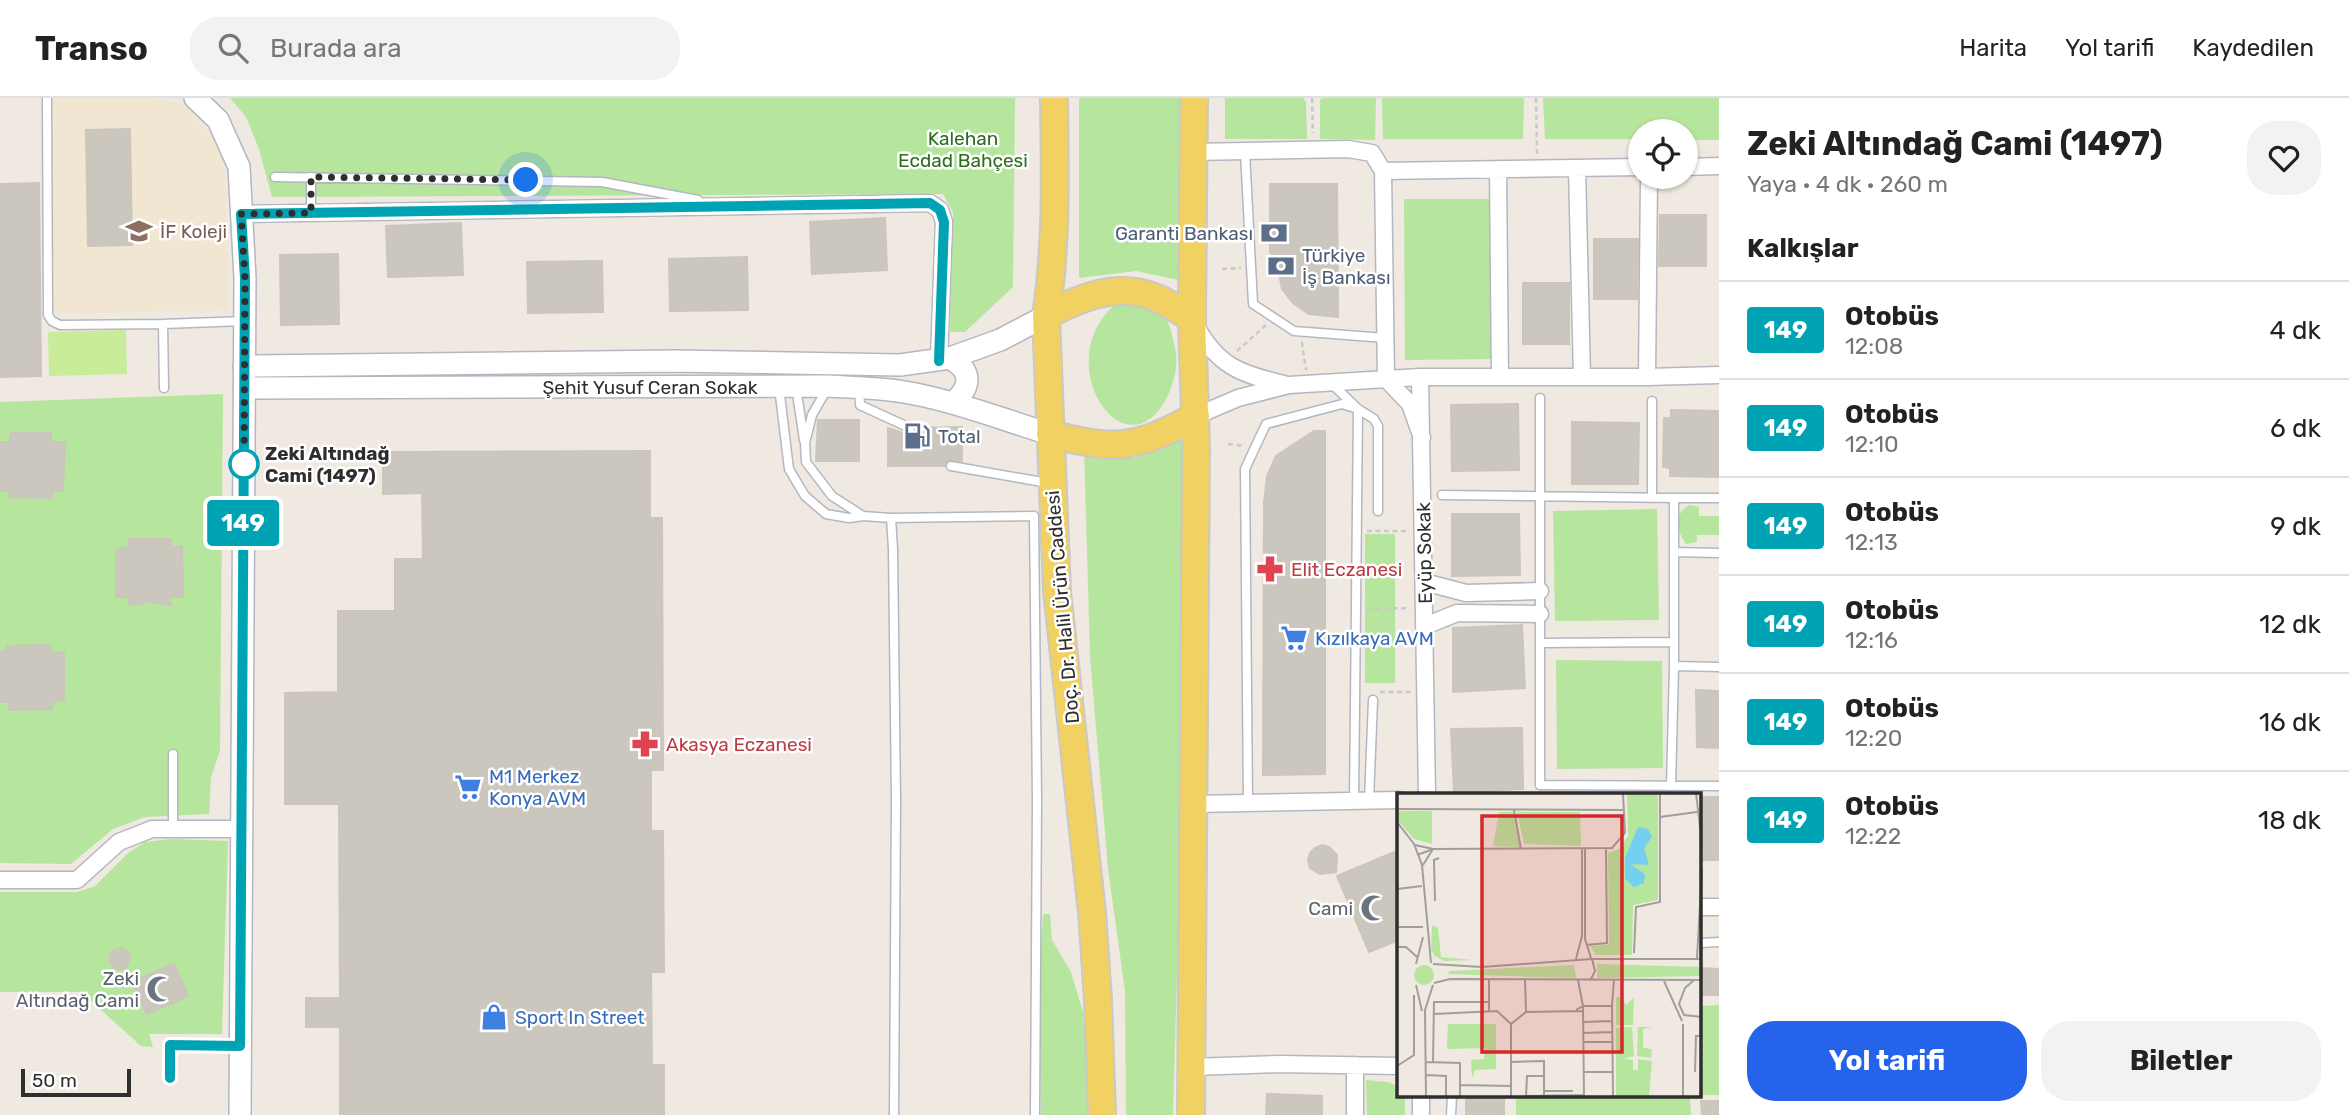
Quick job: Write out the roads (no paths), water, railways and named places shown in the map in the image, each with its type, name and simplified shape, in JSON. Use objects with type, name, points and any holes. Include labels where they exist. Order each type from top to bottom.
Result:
[{"type":"main road","name":"Doç. Dr. Halil Ürün Caddesi","points":[[1054,98],[1054,234],[1046,316],[1051,483],[1062,644],[1092,913],[1102,1115]]},
{"type":"main road","points":[[1191,1115],[1196,416],[1192,319],[1194,98]]},
{"type":"main road","points":[[1046,316],[1083,298],[1105,292],[1128,291],[1153,296],[1192,319]]},
{"type":"main road","points":[[1050,434],[1098,445],[1120,446],[1160,435],[1196,416]]},
{"type":"street","points":[[195,98],[218,120],[239,167],[245,321],[240,1115]]},
{"type":"street","points":[[1194,152],[1348,149],[1373,153],[1383,171],[1385,379],[1410,404],[1422,438]]},
{"type":"street","points":[[1698,167],[1719,166]]},
{"type":"street","points":[[1383,171],[1628,167]]},
{"type":"street","points":[[1577,168],[1582,377]]},
{"type":"street","points":[[1498,170],[1500,377]]},
{"type":"street","points":[[1647,377],[1649,189]]},
{"type":"street","points":[[241,214],[930,203],[940,210],[944,222],[945,360],[965,370],[967,379],[965,389],[953,403]]},
{"type":"street","name":"Şehit Yusuf Ceran Sokak","points":[[244,366],[674,361],[900,365],[945,360],[1000,340],[1046,316]]},
{"type":"street","points":[[1192,319],[1213,352],[1223,362],[1239,372],[1289,385]]},
{"type":"street","points":[[1196,416],[1238,398],[1289,385],[1420,377],[1719,375]]},
{"type":"street","name":"Eyüp Sokak","points":[[1420,377],[1427,793]]},
{"type":"street","name":"Şehit Yusuf Ceran Sokak","points":[[244,388],[828,386],[900,391],[953,403],[1050,434]]},
{"type":"street","points":[[1424,582],[1466,593],[1539,592]]},
{"type":"street","points":[[1425,625],[1457,613],[1539,614]]},
{"type":"street","points":[[1194,804],[1397,800]]},
{"type":"street","points":[[0,880],[77,880],[119,842],[152,829],[241,829]]},
{"type":"street","points":[[1192,1067],[1280,1064],[1397,1066]]},
{"type":"street","points":[[1355,1065],[1355,1115]]},
{"type":"lane","points":[[47,98],[48,315],[52,321],[60,325],[245,321]]},
{"type":"lane","points":[[1245,152],[1253,304],[1294,331],[1385,338]]},
{"type":"lane","points":[[275,177],[601,182],[723,205]]},
{"type":"lane","points":[[311,177],[311,213]]},
{"type":"lane","points":[[163,324],[164,388]]},
{"type":"lane","points":[[1331,382],[1359,409],[1374,419],[1378,426],[1378,511]]},
{"type":"lane","points":[[787,386],[805,443],[806,462],[832,496],[863,516]]},
{"type":"lane","points":[[787,386],[789,469],[806,496],[826,514],[849,518],[1034,516],[1037,802],[1035,1115]]},
{"type":"lane","points":[[805,443],[812,415],[828,386]]},
{"type":"lane","points":[[859,388],[860,405],[911,428]]},
{"type":"lane","points":[[1539,398],[1540,790],[1719,786]]},
{"type":"lane","points":[[1652,401],[1652,498]]},
{"type":"lane","points":[[1248,803],[1245,468],[1266,425],[1342,404],[1359,409]]},
{"type":"lane","points":[[1359,409],[1355,693],[1362,802]]},
{"type":"lane","points":[[951,466],[1051,483]]},
{"type":"lane","points":[[1442,495],[1719,498]]},
{"type":"lane","points":[[1671,786],[1674,498]]},
{"type":"lane","points":[[891,518],[894,562],[896,800],[894,1115]]},
{"type":"lane","points":[[1674,552],[1719,552]]},
{"type":"lane","points":[[1539,643],[1674,642]]},
{"type":"lane","points":[[1674,666],[1719,667]]},
{"type":"lane","points":[[1362,802],[1373,699]]},
{"type":"lane","points":[[173,754],[173,829]]},
{"type":"lane","points":[[170,1078],[170,1045],[240,1046]]},
{"type":"place","name":"İF Koleji","points":[[139,231]]},
{"type":"place","name":"Garanti Bankası","points":[[1274,233]]},
{"type":"place","name":"Türkiye İş Bankası","points":[[1281,266]]},
{"type":"place","name":"Total","points":[[917,436]]},
{"type":"place","name":"Zeki Altındağ Cami (1497)","points":[[244,464]]},
{"type":"place","name":"Elit Eczanesi","points":[[1270,569]]},
{"type":"place","name":"Kızılkaya AVM","points":[[1294,638]]},
{"type":"place","name":"Akasya Eczanesi","points":[[645,744]]},
{"type":"place","name":"M1 Merkez Konya AVM","points":[[468,787]]},
{"type":"place","name":"Cami","points":[[1374,908]]},
{"type":"place","name":"Zeki Altındağ Cami","points":[[160,989]]},
{"type":"place","name":"Sport In Street","points":[[494,1017]]},
{"type":"park label","name":"Kalehan Ecdad Bahçesi","points":[[963,149]]}]
